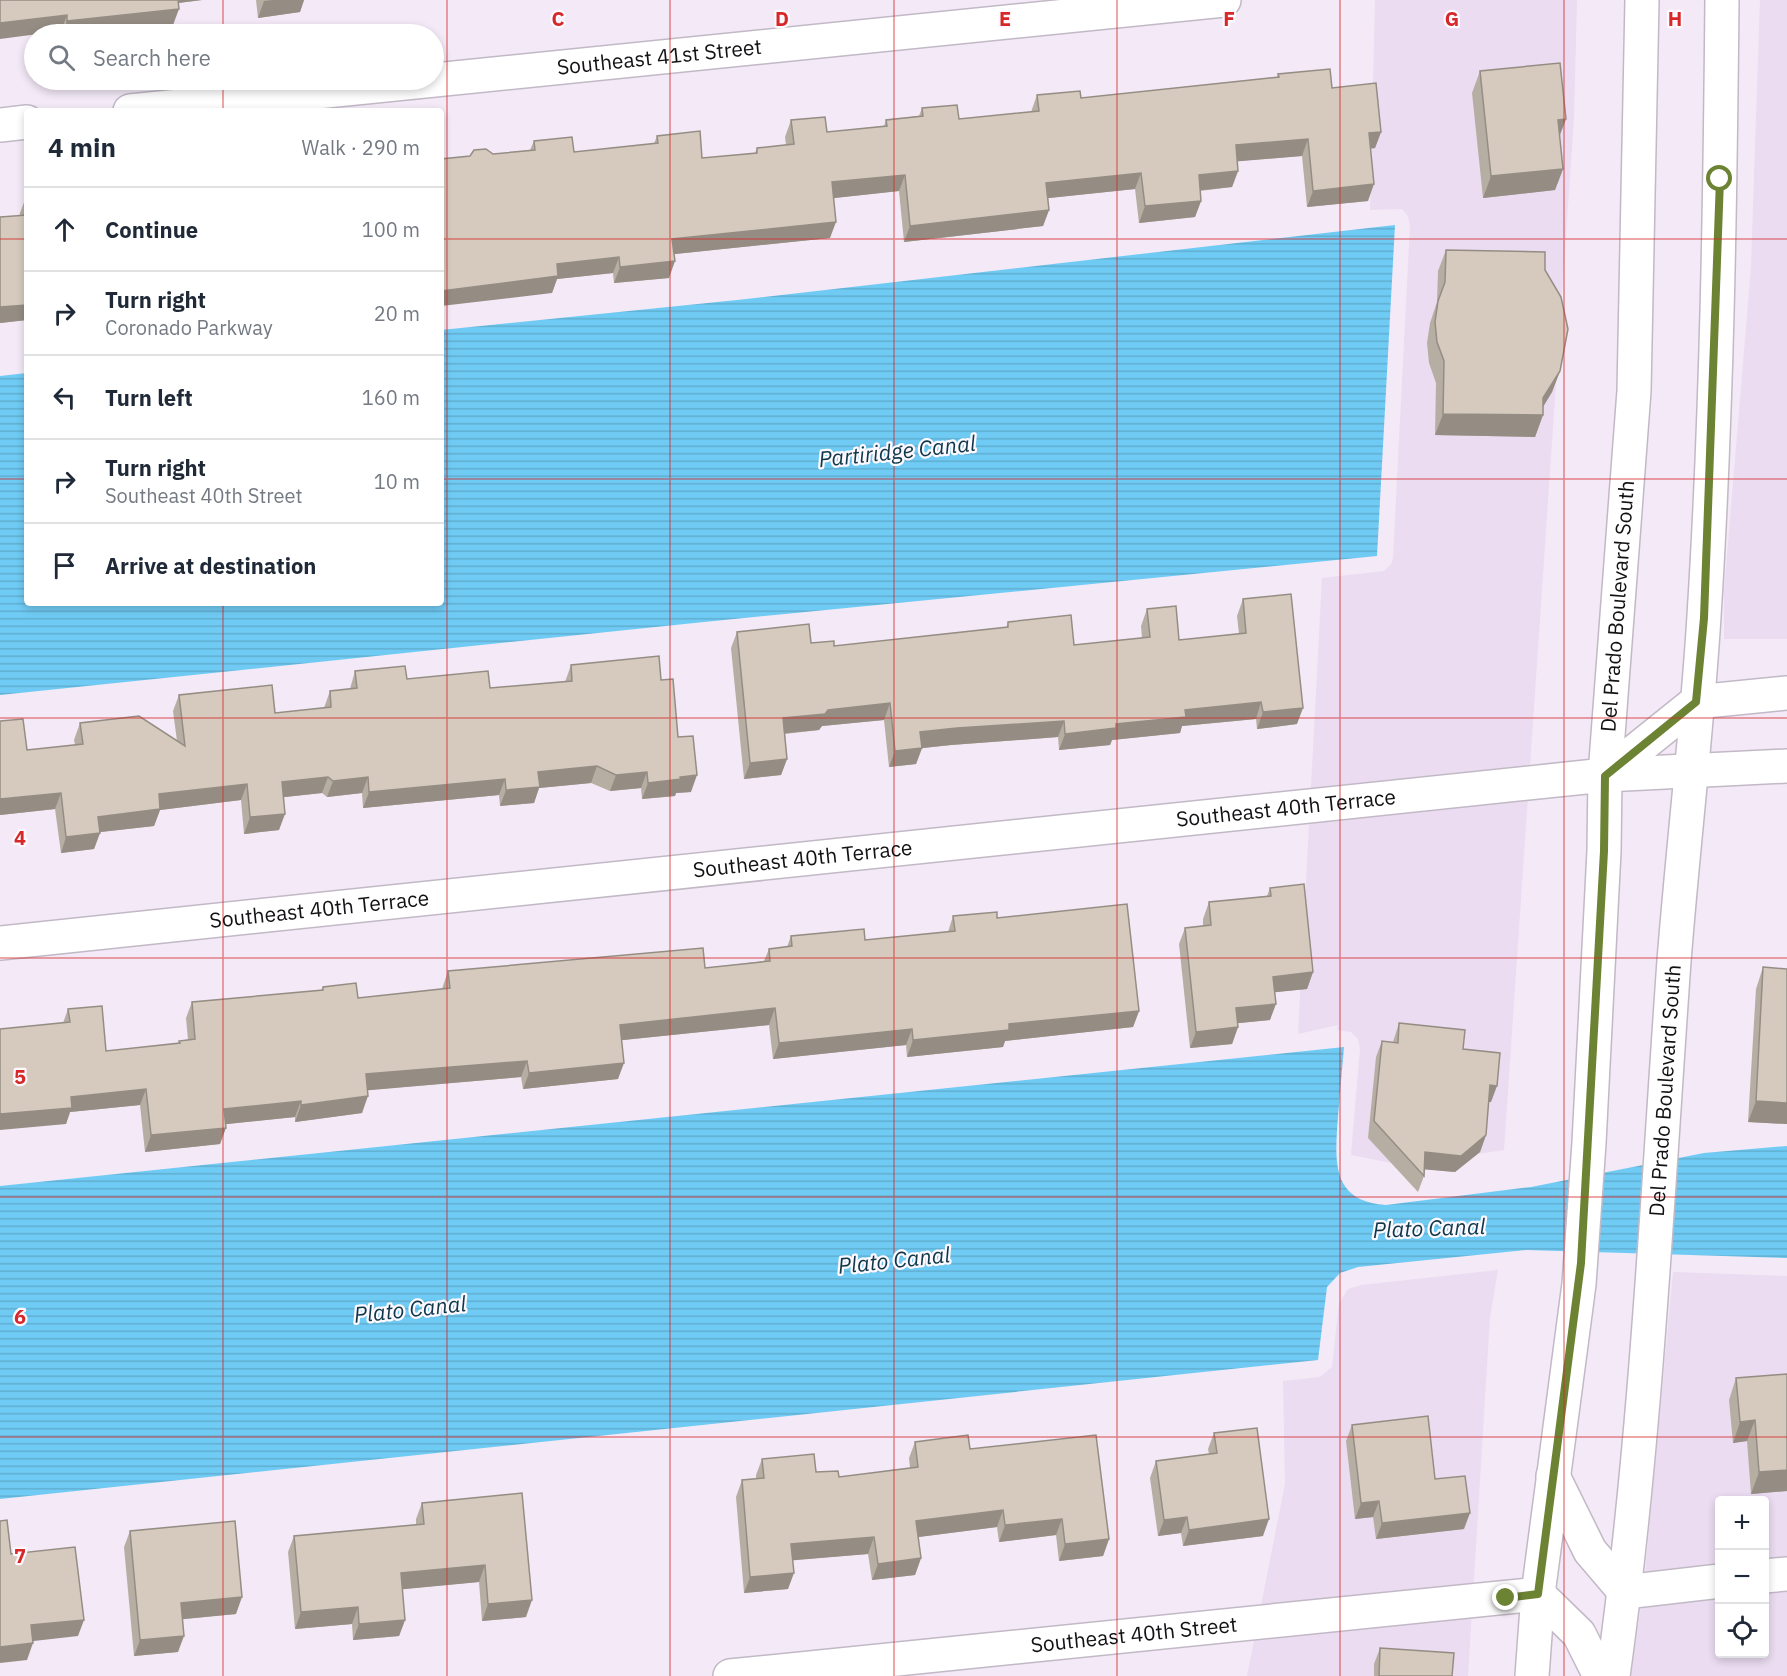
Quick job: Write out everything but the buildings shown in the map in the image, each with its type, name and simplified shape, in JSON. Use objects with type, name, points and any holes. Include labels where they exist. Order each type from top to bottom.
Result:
[{"type":"street","name":"Southeast 41st Street","points":[[444,79],[1224,0]]},
{"type":"street","name":"Del Prado Boulevard South","points":[[1532,1676],[1538,1594],[1581,1263],[1589,1143],[1604,851],[1605,776],[1634,391],[1642,0]]},
{"type":"street","name":"Del Prado Boulevard South","points":[[1613,1676],[1625,1592],[1654,1262],[1674,963],[1704,618],[1715,374],[1718,5]]},
{"type":"street","name":"Southeast 41st Street","points":[[160,108],[337,90]]},
{"type":"street","points":[[0,125],[24,122]]},
{"type":"street","points":[[1605,776],[1696,702],[1787,693]]},
{"type":"street","name":"Southeast 40th Terrace","points":[[0,943],[1605,776],[1787,766]]},
{"type":"street","points":[[1553,1476],[1590,1551],[1625,1592],[1715,1581]]},
{"type":"street","points":[[1769,1576],[1787,1574]]},
{"type":"street","points":[[1538,1594],[1579,1634],[1599,1676]]},
{"type":"street","name":"Southeast 40th Street","points":[[730,1676],[1538,1594]]},
{"type":"shaded area","points":[[1375,0],[1577,0],[1574,117],[1504,1150],[1401,1165],[1351,1155],[1360,1049],[1358,1039],[1351,1032],[1337,1030],[1338,1025],[1298,1034],[1322,578],[1384,571],[1392,563],[1393,557],[1410,226],[1408,216],[1402,209],[1370,210]]},
{"type":"shaded area","points":[[1760,0],[1787,0],[1787,639],[1724,639],[1724,591],[1751,267]]},
{"type":"shaded area","points":[[1498,1270],[1490,1317],[1468,1676],[1247,1676],[1285,1484],[1283,1381],[1320,1377],[1332,1367],[1339,1303],[1348,1289],[1361,1285]]},
{"type":"shaded area","points":[[1673,1272],[1787,1276],[1787,1676],[1631,1676],[1644,1585]]},
{"type":"water","name":"Partiridge Canal","points":[[1395,225],[1377,556],[704,622],[0,695],[0,376],[24,373],[24,606],[444,606],[444,330],[737,300]]},
{"type":"water","name":"Plato Canal","points":[[1344,1047],[1336,1148],[1340,1176],[1345,1187],[1354,1196],[1368,1202],[1386,1205],[1531,1187],[1704,1153],[1787,1146],[1787,1258],[1527,1250],[1358,1267],[1340,1273],[1327,1287],[1318,1360],[0,1499],[0,1186]]},
{"type":"route","points":[[1506,1598],[1538,1594],[1579,1284],[1589,1143],[1604,851],[1605,776],[1696,702],[1704,618],[1715,374],[1720,179]]}]
